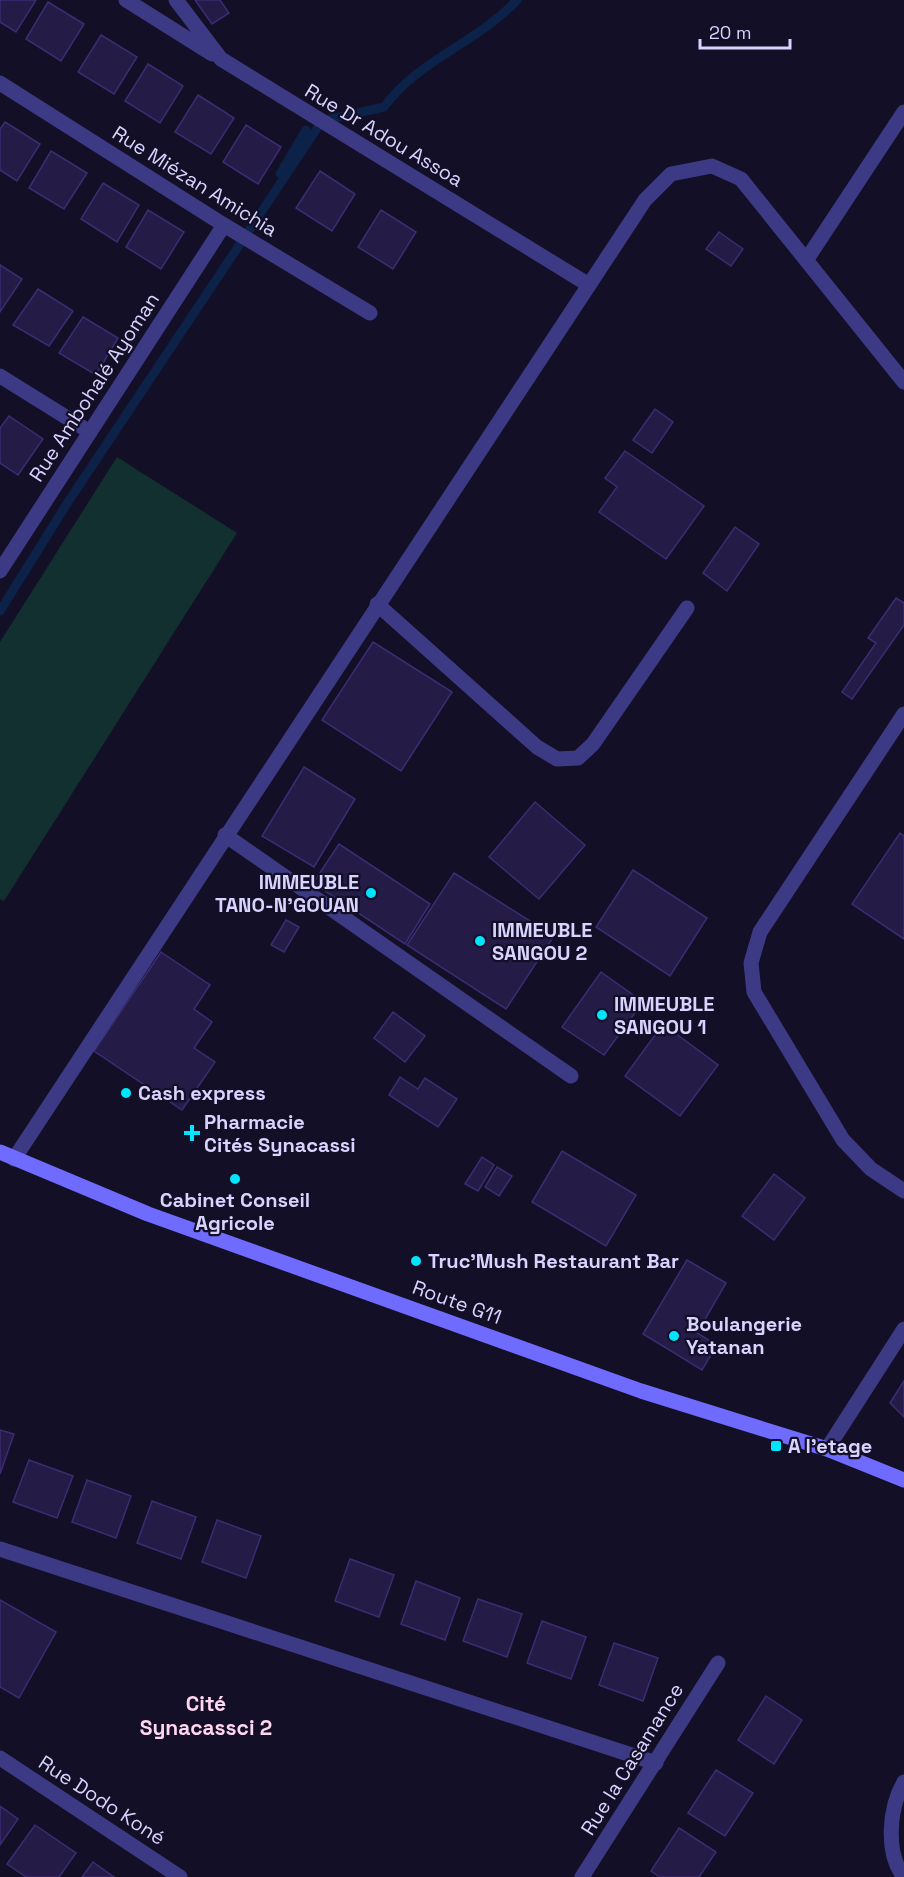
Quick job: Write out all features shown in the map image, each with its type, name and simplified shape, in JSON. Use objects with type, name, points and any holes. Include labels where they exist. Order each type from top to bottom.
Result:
[{"type":"street","points":[[126,0],[221,59]]},
{"type":"street","name":"Rue Dr Adou Assoa","points":[[177,0],[221,59],[589,285]]},
{"type":"street","name":"Rue Miézan Amichia","points":[[0,83],[224,225],[370,313]]},
{"type":"street","points":[[807,259],[904,112]]},
{"type":"street","points":[[7,1155],[225,835],[645,200],[671,174],[712,166],[741,179],[904,382]]},
{"type":"street","name":"Rue Ambohalé Ayoman","points":[[0,571],[224,225]]},
{"type":"street","points":[[0,376],[90,432]]},
{"type":"street","points":[[377,604],[537,747],[557,759],[578,758],[593,744],[687,608]]},
{"type":"street","points":[[904,714],[760,932],[751,963],[754,992],[843,1140],[871,1169],[904,1191]]},
{"type":"street","points":[[225,835],[570,1076]]},
{"type":"street","name":"Route G11","points":[[7,1155],[148,1214],[641,1391],[827,1449],[904,1480]]},
{"type":"street","points":[[827,1449],[904,1329]]},
{"type":"street","points":[[0,1549],[656,1763]]},
{"type":"street","name":"Rue la Casamance","points":[[582,1877],[718,1663]]},
{"type":"street","name":"Rue Dodo Koné","points":[[0,1758],[180,1877]]},
{"type":"street","points":[[904,1782],[898,1793],[891,1835],[897,1869],[904,1877]]},
{"type":"green space","points":[[117,457],[237,533],[4,901],[0,899],[0,642]]},
{"type":"building","points":[[0,0],[36,0],[16,32],[0,22]]},
{"type":"building","points":[[195,0],[220,0],[229,13],[212,24]]},
{"type":"building","points":[[48,2],[84,24],[61,61],[26,39]]},
{"type":"building","points":[[101,35],[137,57],[114,94],[78,72]]},
{"type":"building","points":[[148,64],[183,86],[160,123],[125,101]]},
{"type":"building","points":[[198,95],[234,118],[211,154],[175,132]]},
{"type":"building","points":[[5,122],[40,144],[17,181],[0,170],[0,129]]},
{"type":"building","points":[[246,125],[281,147],[258,184],[223,162]]},
{"type":"building","points":[[51,151],[87,173],[64,209],[29,188]]},
{"type":"building","points":[[320,171],[355,194],[332,231],[296,208]]},
{"type":"building","points":[[103,183],[139,205],[117,242],[81,219]]},
{"type":"building","points":[[148,210],[184,232],[161,269],[126,247]]},
{"type":"building","points":[[381,210],[416,232],[393,269],[358,247]]},
{"type":"building","points":[[719,232],[743,249],[731,266],[706,249]]},
{"type":"building","points":[[0,265],[22,279],[0,312]]},
{"type":"building","points":[[38,289],[73,311],[49,346],[13,325]]},
{"type":"building","points":[[83,317],[118,338],[96,375],[59,353]]},
{"type":"building","points":[[655,409],[673,422],[652,453],[633,440]]},
{"type":"building","points":[[9,416],[43,439],[18,475],[0,463],[0,428]]},
{"type":"building","points":[[625,451],[704,506],[666,559],[599,512],[617,487],[605,478]]},
{"type":"building","points":[[735,527],[759,544],[727,591],[703,573]]},
{"type":"building","points":[[896,598],[904,603],[904,625],[852,699],[842,692],[876,643],[868,638]]},
{"type":"building","points":[[373,642],[452,692],[401,771],[322,720]]},
{"type":"building","points":[[304,767],[355,799],[314,867],[262,836]]},
{"type":"building","points":[[535,802],[585,845],[539,899],[489,857]]},
{"type":"building","points":[[900,833],[904,836],[904,939],[852,904]]},
{"type":"building","name":"IMMEUBLE TANO-N'GOUAN","points":[[339,844],[430,904],[405,944],[313,883]]},
{"type":"building","points":[[633,870],[707,918],[670,976],[596,927]]},
{"type":"building","name":"IMMEUBLE SANGOU 2","points":[[454,873],[554,936],[506,1009],[407,945]]},
{"type":"building","points":[[286,920],[299,927],[284,952],[271,945]]},
{"type":"building","points":[[161,952],[210,985],[194,1009],[212,1022],[194,1048],[215,1062],[182,1110],[94,1051]]},
{"type":"building","name":"IMMEUBLE SANGOU 1","points":[[601,972],[643,1002],[604,1055],[562,1027]]},
{"type":"building","points":[[393,1012],[425,1036],[405,1062],[374,1038]]},
{"type":"building","points":[[663,1024],[718,1065],[680,1116],[625,1076]]},
{"type":"building","points":[[400,1077],[418,1089],[425,1078],[457,1099],[438,1127],[389,1095]]},
{"type":"building","points":[[562,1151],[636,1195],[606,1246],[532,1202]]},
{"type":"building","points":[[482,1157],[494,1165],[478,1191],[465,1184]]},
{"type":"building","points":[[497,1167],[512,1176],[499,1196],[485,1187]]},
{"type":"building","points":[[774,1174],[805,1198],[774,1240],[742,1216]]},
{"type":"building","points":[[687,1260],[726,1283],[697,1333],[717,1345],[702,1370],[643,1334]]},
{"type":"building","points":[[904,1381],[904,1417],[890,1403]]},
{"type":"building","points":[[0,1430],[14,1434],[0,1474]]},
{"type":"building","points":[[29,1460],[73,1476],[57,1518],[13,1502]]},
{"type":"building","points":[[87,1480],[131,1496],[116,1538],[72,1522]]},
{"type":"building","points":[[152,1501],[196,1517],[181,1559],[137,1543]]},
{"type":"building","points":[[217,1520],[261,1536],[246,1578],[202,1562]]},
{"type":"building","points":[[350,1559],[394,1575],[379,1617],[335,1601]]},
{"type":"building","points":[[416,1581],[460,1598],[445,1640],[401,1624]]},
{"type":"building","points":[[478,1599],[522,1614],[507,1657],[463,1641]]},
{"type":"building","points":[[0,1600],[56,1632],[19,1698],[0,1687]]},
{"type":"building","points":[[542,1621],[586,1637],[571,1679],[527,1663]]},
{"type":"building","points":[[614,1643],[658,1658],[643,1701],[599,1685]]},
{"type":"building","points":[[766,1696],[802,1720],[774,1764],[738,1740]]},
{"type":"building","points":[[716,1770],[753,1793],[725,1836],[688,1813]]},
{"type":"building","points":[[0,1806],[18,1819],[0,1845]]},
{"type":"building","points":[[35,1825],[76,1853],[59,1877],[26,1877],[7,1864]]},
{"type":"building","points":[[679,1828],[716,1852],[699,1877],[660,1877],[651,1871]]},
{"type":"building","points":[[93,1862],[114,1877],[82,1877]]},
{"type":"waterway","points":[[0,611],[68,502],[322,121],[384,107],[413,77],[484,28],[517,0]]},
{"type":"waterway","points":[[280,174],[306,130]]},
{"type":"place","name":"IMMEUBLE TANO-N'GOUAN","points":[[371,893]]},
{"type":"place","name":"IMMEUBLE SANGOU 2","points":[[480,941]]},
{"type":"place","name":"IMMEUBLE SANGOU 1","points":[[602,1015]]},
{"type":"place","name":"Cash express","points":[[126,1093]]},
{"type":"place","name":"Pharmacie Cités Synacassi","points":[[192,1133]]},
{"type":"place","name":"Cabinet Conseil Agricole","points":[[235,1179]]},
{"type":"place","name":"Truc'Mush Restaurant Bar","points":[[416,1261]]},
{"type":"place","name":"Boulangerie Yatanan","points":[[674,1336]]},
{"type":"place","name":"A l'etage","points":[[776,1446]]},
{"type":"district","name":"Cité Synacassci 2","points":[[206,1715]]}]
